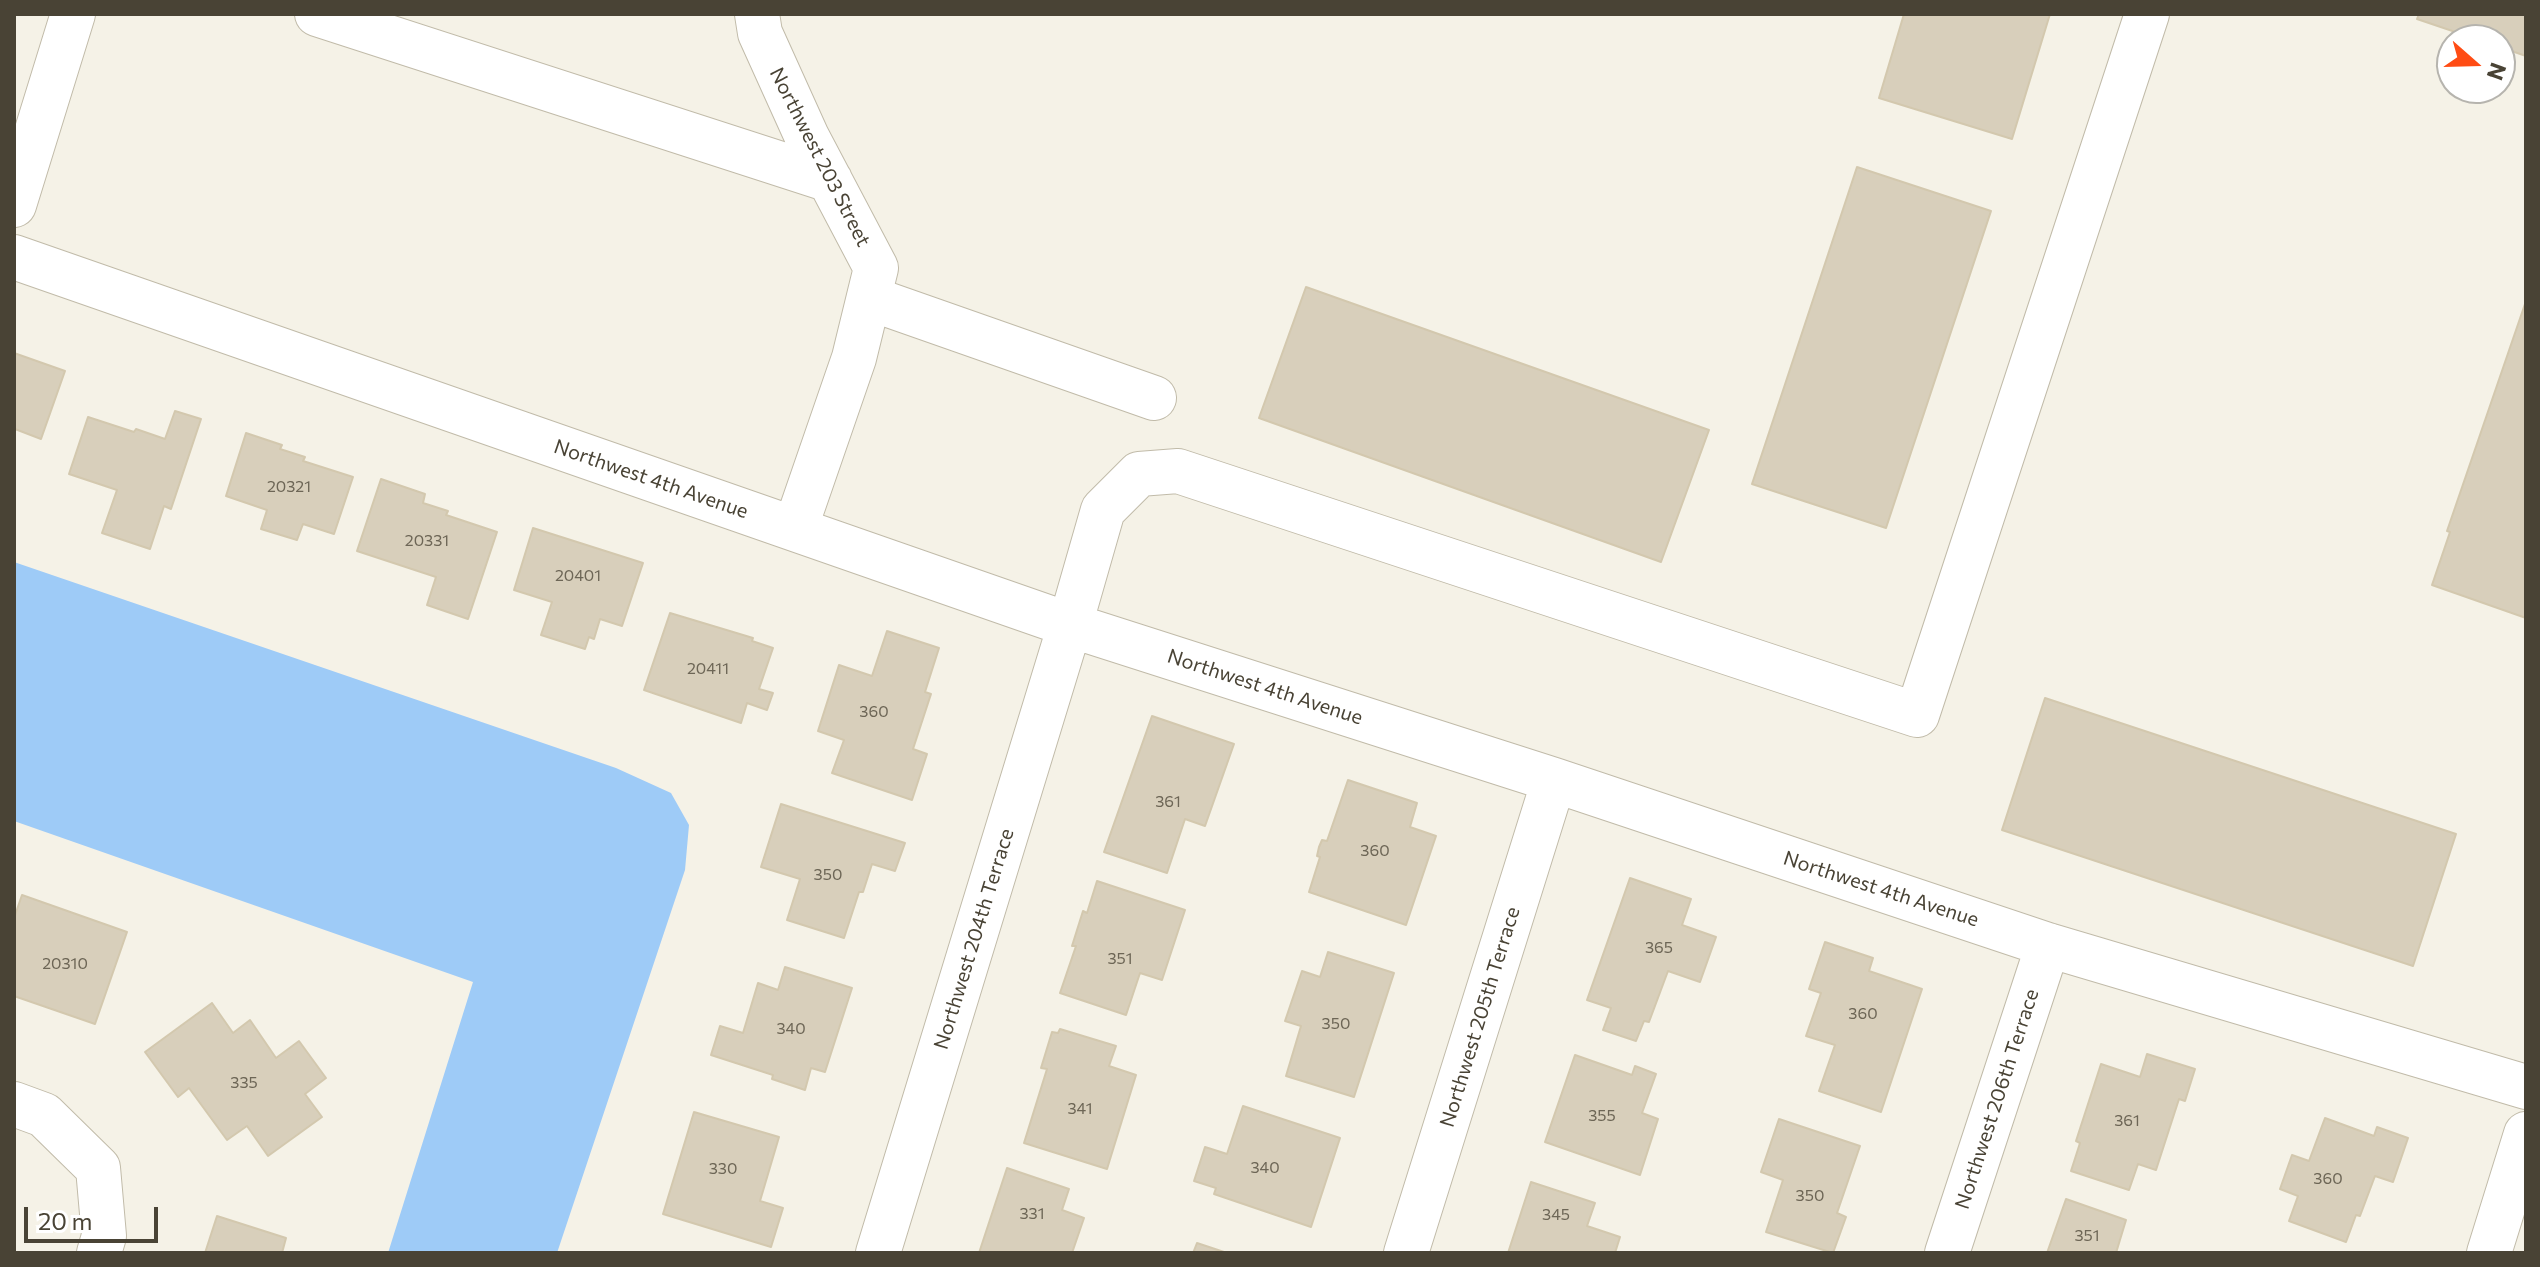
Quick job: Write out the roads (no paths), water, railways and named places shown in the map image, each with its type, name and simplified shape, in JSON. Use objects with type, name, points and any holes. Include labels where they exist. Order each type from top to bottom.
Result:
[{"type":"street","points":[[14,205],[73,14]]},
{"type":"street","points":[[317,14],[383,24],[830,180]]},
{"type":"street","name":"Northwest 203 Street","points":[[757,14],[760,33],[876,268],[854,358],[795,529]]},
{"type":"street","name":"Northwest 204th Terrace","points":[[878,1253],[1103,510],[1139,474],[1178,471],[1917,715],[2147,14]]},
{"type":"street","name":"Northwest 4th Avenue","points":[[14,257],[1070,625],[1554,780],[2048,945],[2526,1087]]},
{"type":"street","points":[[869,298],[1154,398]]},
{"type":"street","name":"Northwest 205th Terrace","points":[[1406,1253],[1554,780]]},
{"type":"street","name":"Northwest 206th Terrace","points":[[1947,1253],[2048,945]]},
{"type":"street","points":[[14,1104],[44,1115],[98,1168],[104,1236],[99,1253]]},
{"type":"street","points":[[2489,1253],[2526,1134]]},
{"type":"water","points":[[14,562],[616,768],[671,793],[689,825],[685,870],[557,1253],[388,1253],[473,982],[14,821]]}]
